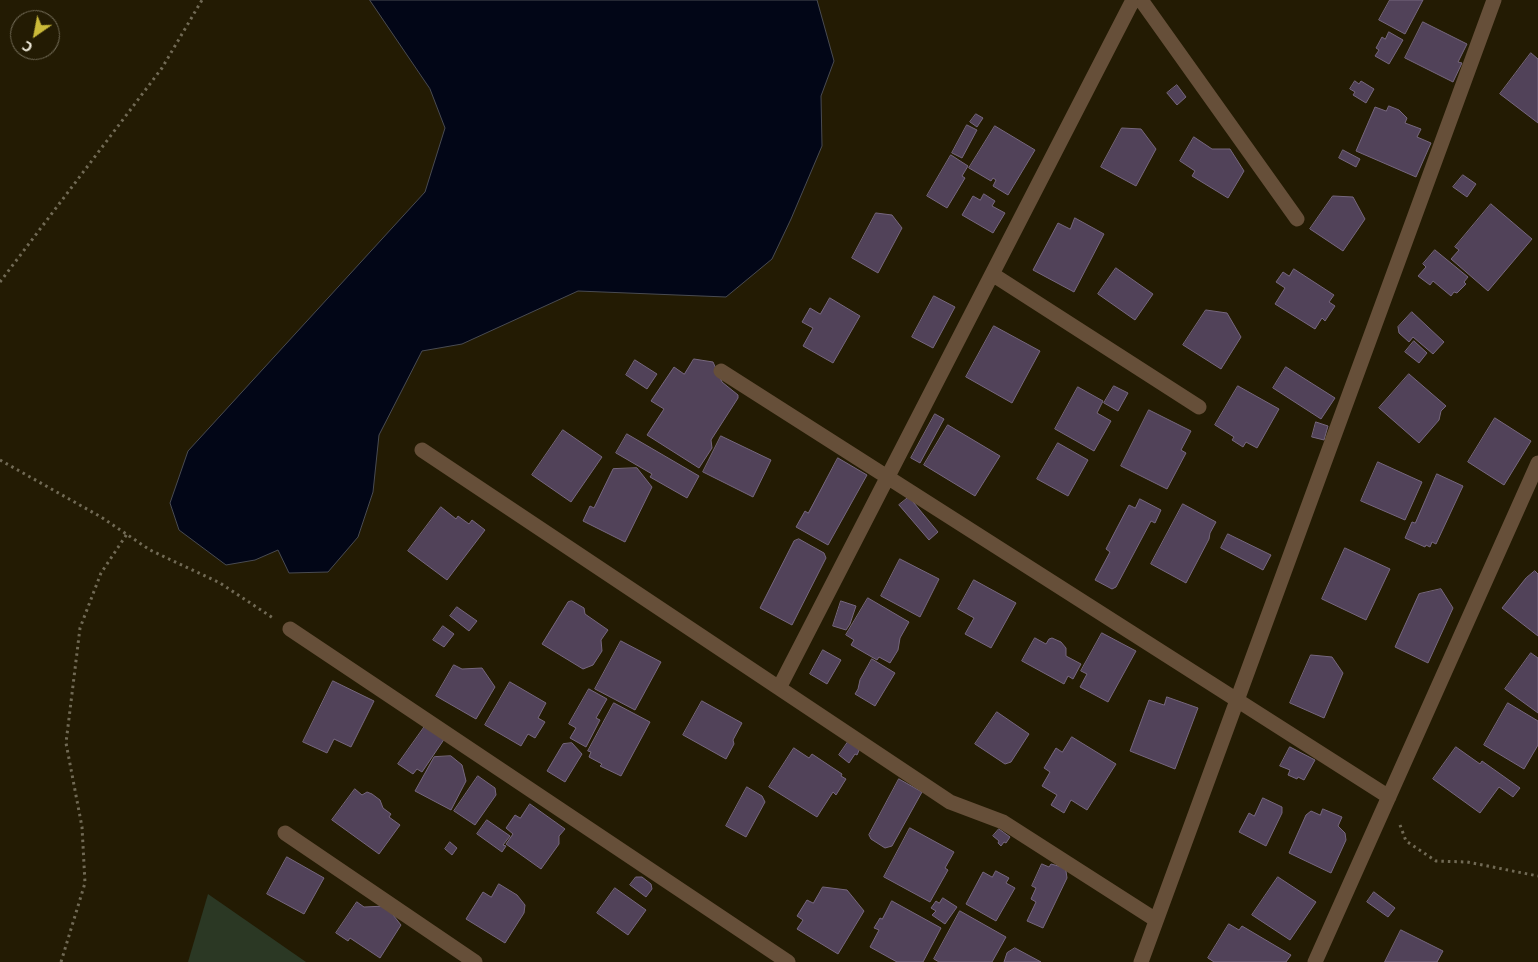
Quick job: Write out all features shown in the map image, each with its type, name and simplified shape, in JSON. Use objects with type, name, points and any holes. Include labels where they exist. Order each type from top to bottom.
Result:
[{"type":"street","points":[[779,688],[1132,0]]},
{"type":"street","points":[[1141,0],[1298,219]]},
{"type":"street","points":[[1141,962],[1494,0]]},
{"type":"street","points":[[992,274],[1199,407]]},
{"type":"street","points":[[721,371],[1389,796]]},
{"type":"street","points":[[422,450],[950,802],[1003,822],[1156,920]]},
{"type":"street","points":[[1315,962],[1538,463]]},
{"type":"street","points":[[290,629],[788,962]]},
{"type":"street","points":[[285,833],[475,962]]},
{"type":"path","points":[[0,282],[162,68],[202,0]]},
{"type":"path","points":[[0,460],[101,517],[150,550],[220,583],[290,629]]},
{"type":"path","points":[[61,962],[85,883],[82,827],[66,743],[80,628],[101,573],[127,534]]},
{"type":"path","points":[[1389,796],[1406,842],[1436,861],[1467,862],[1538,876]]},
{"type":"green space","points":[[208,894],[306,962],[188,962]]},
{"type":"water","points":[[370,0],[817,0],[834,61],[821,96],[822,146],[772,259],[726,297],[578,291],[462,344],[422,351],[379,435],[373,492],[358,537],[328,572],[289,573],[278,550],[255,560],[226,565],[179,530],[170,503],[188,451],[425,192],[445,128],[430,89]]},
{"type":"building","points":[[1390,0],[1423,0],[1405,34],[1379,20]]},
{"type":"building","points":[[1423,22],[1467,44],[1458,62],[1462,63],[1453,82],[1405,58]]},
{"type":"building","points":[[1389,32],[1403,40],[1389,64],[1375,56],[1379,50],[1376,48],[1382,37],[1385,39]]},
{"type":"building","points":[[1531,53],[1538,59],[1538,123],[1500,94]]},
{"type":"building","points":[[1355,81],[1359,84],[1361,81],[1374,89],[1366,103],[1353,95],[1355,92],[1350,89]]},
{"type":"building","points":[[1177,85],[1186,97],[1177,105],[1167,93]]},
{"type":"building","points":[[1389,106],[1399,110],[1407,118],[1405,123],[1421,129],[1417,137],[1431,143],[1416,177],[1356,151],[1375,107],[1386,111]]},
{"type":"building","points":[[976,114],[983,118],[977,127],[970,122]]},
{"type":"building","points":[[967,125],[977,130],[962,158],[952,153]]},
{"type":"building","points":[[995,126],[1035,150],[1008,195],[993,186],[996,180],[993,178],[991,181],[969,168]]},
{"type":"building","points":[[1122,128],[1141,129],[1156,149],[1136,186],[1101,167]]},
{"type":"building","points":[[1194,137],[1212,149],[1230,149],[1244,171],[1228,198],[1192,176],[1195,171],[1180,161]]},
{"type":"building","points":[[1343,150],[1360,159],[1356,167],[1339,158]]},
{"type":"building","points":[[951,155],[968,166],[962,176],[965,178],[947,208],[927,196]]},
{"type":"building","points":[[1463,175],[1476,184],[1467,197],[1453,187]]},
{"type":"building","points":[[984,194],[995,201],[992,206],[1005,213],[993,233],[962,215],[973,196],[980,200]]},
{"type":"building","points":[[1333,196],[1353,197],[1365,219],[1343,251],[1310,229]]},
{"type":"building","points":[[1491,204],[1532,239],[1488,291],[1451,259],[1459,250],[1455,247]]},
{"type":"building","points":[[876,213],[892,215],[902,228],[878,273],[852,258]]},
{"type":"building","points":[[1075,218],[1104,234],[1074,292],[1033,270],[1058,223],[1070,229]]},
{"type":"building","points":[[1435,250],[1468,277],[1464,282],[1466,284],[1451,296],[1433,281],[1430,285],[1418,276],[1426,267],[1423,264]]},
{"type":"building","points":[[1116,268],[1153,294],[1135,320],[1098,294]]},
{"type":"building","points":[[1294,269],[1334,295],[1329,302],[1335,306],[1325,321],[1322,318],[1315,329],[1275,304],[1285,288],[1276,282],[1283,272],[1289,276]]},
{"type":"building","points":[[934,296],[955,307],[933,348],[912,337]]},
{"type":"building","points":[[830,298],[860,316],[833,363],[803,346],[813,328],[802,322],[810,308],[820,314]]},
{"type":"building","points":[[1206,310],[1227,313],[1241,337],[1221,369],[1183,345]]},
{"type":"building","points":[[1412,312],[1444,342],[1433,354],[1413,337],[1409,342],[1399,333],[1398,327]]},
{"type":"building","points":[[994,326],[1040,351],[1012,403],[966,377]]},
{"type":"building","points":[[1414,341],[1427,353],[1419,363],[1405,352]]},
{"type":"building","points":[[694,359],[713,362],[722,382],[738,395],[738,398],[711,440],[712,448],[699,468],[647,435],[664,409],[651,401],[674,367],[684,374]]},
{"type":"building","points":[[635,360],[657,374],[647,389],[626,375]]},
{"type":"building","points":[[1286,367],[1335,398],[1321,419],[1273,388]]},
{"type":"building","points":[[1409,374],[1446,406],[1441,411],[1439,420],[1419,443],[1379,408]]},
{"type":"building","points":[[1114,386],[1128,393],[1118,411],[1104,403]]},
{"type":"building","points":[[1238,386],[1279,409],[1257,448],[1246,442],[1243,447],[1232,440],[1234,437],[1215,425]]},
{"type":"building","points":[[1078,387],[1103,401],[1097,413],[1111,421],[1094,451],[1055,429]]},
{"type":"building","points":[[1149,410],[1191,431],[1181,450],[1186,453],[1167,489],[1121,466]]},
{"type":"building","points":[[935,414],[944,419],[920,463],[911,458]]},
{"type":"building","points":[[1495,418],[1531,441],[1504,485],[1468,462]]},
{"type":"building","points":[[1316,422],[1328,426],[1324,440],[1312,437]]},
{"type":"building","points":[[948,425],[1000,456],[975,496],[924,465]]},
{"type":"building","points":[[563,430],[602,457],[571,502],[532,475]]},
{"type":"building","points":[[627,434],[699,476],[687,498],[650,477],[652,474],[616,453]]},
{"type":"building","points":[[721,436],[771,460],[753,497],[703,472]]},
{"type":"building","points":[[1058,443],[1088,460],[1068,496],[1037,479]]},
{"type":"building","points":[[838,458],[867,475],[828,545],[796,527],[805,511],[808,513]]},
{"type":"building","points":[[1378,462],[1422,482],[1405,520],[1361,501]]},
{"type":"building","points":[[637,468],[652,487],[625,542],[583,521],[590,506],[594,508],[613,469]]},
{"type":"building","points":[[1437,474],[1463,486],[1436,544],[1432,542],[1430,547],[1426,545],[1425,547],[1405,538],[1412,522],[1415,523]]},
{"type":"building","points":[[909,497],[938,532],[929,540],[899,505]]},
{"type":"building","points":[[1140,499],[1161,510],[1155,523],[1151,521],[1116,587],[1112,589],[1095,580],[1110,552],[1106,549],[1129,505],[1135,508]]},
{"type":"building","points":[[1183,504],[1216,522],[1186,583],[1151,564]]},
{"type":"building","points":[[441,507],[456,519],[458,516],[469,524],[472,520],[485,530],[447,580],[408,551]]},
{"type":"building","points":[[1228,534],[1271,555],[1263,570],[1221,548]]},
{"type":"building","points":[[799,539],[824,553],[826,558],[792,625],[760,608],[794,541]]},
{"type":"building","points":[[1345,548],[1390,569],[1366,620],[1322,599]]},
{"type":"building","points":[[900,559],[939,579],[920,617],[881,596]]},
{"type":"building","points":[[1535,571],[1538,574],[1538,636],[1502,608],[1526,578]]},
{"type":"building","points":[[974,580],[1016,603],[991,648],[965,634],[974,618],[958,609]]},
{"type":"building","points":[[1441,589],[1453,608],[1428,663],[1395,647],[1419,594]]},
{"type":"building","points":[[868,598],[909,622],[900,638],[898,650],[890,663],[879,657],[877,660],[851,645],[854,640],[846,635]]},
{"type":"building","points":[[572,601],[584,608],[585,614],[608,630],[601,640],[602,651],[593,665],[583,669],[542,644],[568,602]]},
{"type":"building","points":[[841,601],[856,606],[846,630],[833,626]]},
{"type":"building","points":[[457,607],[477,621],[469,631],[450,616]]},
{"type":"building","points":[[443,626],[454,634],[444,647],[433,640]]},
{"type":"building","points":[[1102,633],[1136,651],[1108,702],[1080,687],[1087,674],[1081,671]]},
{"type":"building","points":[[1035,638],[1046,644],[1052,638],[1061,642],[1066,648],[1066,656],[1081,664],[1073,679],[1068,676],[1064,684],[1022,661]]},
{"type":"building","points":[[621,641],[661,662],[635,710],[595,689]]},
{"type":"building","points":[[823,650],[841,660],[827,684],[810,674]]},
{"type":"building","points":[[1531,653],[1538,658],[1538,713],[1505,689]]},
{"type":"building","points":[[1311,655],[1332,657],[1343,673],[1324,718],[1290,703]]},
{"type":"building","points":[[872,659],[895,673],[875,706],[855,694],[860,680]]},
{"type":"building","points":[[454,665],[462,669],[482,668],[495,687],[476,719],[436,696]]},
{"type":"building","points":[[333,681],[374,701],[351,747],[334,739],[327,753],[303,742]]},
{"type":"building","points":[[510,682],[546,703],[538,718],[545,722],[535,738],[528,734],[521,746],[485,725]]},
{"type":"building","points":[[589,689],[607,699],[596,718],[600,720],[586,747],[570,738],[576,728],[569,724]]},
{"type":"building","points":[[1167,697],[1198,708],[1175,769],[1130,751],[1149,700],[1164,705]]},
{"type":"building","points":[[702,701],[742,723],[726,759],[683,735]]},
{"type":"building","points":[[614,703],[650,722],[621,776],[600,766],[602,764],[589,757],[591,752],[588,751]]},
{"type":"building","points":[[1508,703],[1538,721],[1538,745],[1524,769],[1484,745]]},
{"type":"building","points":[[997,712],[1029,734],[1011,762],[1005,764],[975,744]]},
{"type":"building","points":[[428,722],[447,735],[422,772],[417,769],[413,774],[398,764]]},
{"type":"building","points":[[1072,737],[1116,764],[1087,810],[1071,800],[1064,813],[1051,805],[1057,795],[1042,786],[1050,772],[1044,768],[1056,748],[1062,752]]},
{"type":"building","points":[[850,739],[861,746],[857,755],[855,754],[849,763],[839,755]]},
{"type":"building","points":[[572,743],[582,754],[565,782],[547,771],[563,744]]},
{"type":"building","points":[[1290,747],[1315,760],[1304,780],[1288,775],[1290,770],[1280,766]]},
{"type":"building","points":[[1456,747],[1480,764],[1482,761],[1520,788],[1513,797],[1499,787],[1480,813],[1433,779]]},
{"type":"building","points":[[794,748],[809,758],[812,754],[842,774],[841,776],[846,779],[836,795],[833,792],[817,817],[769,787]]},
{"type":"building","points":[[451,756],[462,765],[466,781],[451,810],[415,791],[434,757]]},
{"type":"building","points":[[478,776],[495,788],[496,795],[475,825],[454,811]]},
{"type":"building","points":[[899,779],[922,792],[892,846],[885,848],[871,839],[869,835]]},
{"type":"building","points":[[747,787],[762,796],[765,802],[746,837],[726,826]]},
{"type":"building","points":[[355,789],[362,795],[367,792],[380,800],[383,808],[391,814],[389,817],[400,825],[379,854],[332,820]]},
{"type":"building","points":[[1263,798],[1282,807],[1282,813],[1266,846],[1239,832],[1249,813],[1254,816]]},
{"type":"building","points":[[530,804],[565,829],[559,836],[559,844],[541,869],[506,844],[513,834],[506,828],[515,815],[520,818]]},
{"type":"building","points":[[1323,809],[1342,817],[1338,826],[1345,833],[1346,840],[1331,873],[1289,853],[1306,815],[1311,811],[1320,815]]},
{"type":"building","points":[[487,820],[510,836],[503,845],[506,846],[502,852],[477,834]]},
{"type":"building","points":[[910,828],[954,852],[945,868],[948,870],[930,902],[884,877]]},
{"type":"building","points":[[999,829],[1010,837],[1001,846],[998,843],[999,841],[993,836]]},
{"type":"building","points":[[450,842],[457,848],[452,855],[445,849]]},
{"type":"building","points":[[287,857],[324,878],[304,914],[267,894]]},
{"type":"building","points":[[1042,864],[1049,867],[1051,864],[1062,867],[1066,871],[1067,878],[1043,928],[1027,921],[1036,902],[1031,899],[1036,888],[1032,886]]},
{"type":"building","points":[[996,871],[1009,878],[1006,883],[1015,888],[996,921],[966,904],[983,872],[992,877]]},
{"type":"building","points":[[636,877],[642,877],[651,884],[652,889],[646,897],[630,885]]},
{"type":"building","points":[[1278,877],[1316,902],[1290,940],[1252,915]]},
{"type":"building","points":[[499,884],[517,895],[525,905],[524,913],[505,943],[466,919],[483,892],[491,897]]},
{"type":"building","points":[[823,887],[847,890],[864,911],[838,954],[797,929],[803,920],[797,916],[807,900],[813,903]]},
{"type":"building","points":[[615,888],[646,910],[628,935],[597,913]]},
{"type":"building","points":[[1374,892],[1395,908],[1388,917],[1367,902]]},
{"type":"building","points":[[943,898],[957,907],[945,924],[932,915],[936,911],[931,908],[936,901],[939,903]]},
{"type":"building","points":[[892,901],[941,928],[923,962],[897,962],[870,947],[879,930],[874,928],[880,918],[882,919]]},
{"type":"building","points":[[357,902],[364,907],[386,906],[401,925],[380,958],[350,938],[348,941],[336,933]]},
{"type":"building","points":[[960,911],[1006,937],[992,962],[939,962],[934,959]]},
{"type":"building","points":[[1229,924],[1239,930],[1242,926],[1291,955],[1286,962],[1214,962],[1208,958]]},
{"type":"building","points":[[1401,930],[1443,951],[1437,962],[1385,962]]},
{"type":"building","points":[[1015,948],[1041,962],[1004,962],[1007,953]]}]
